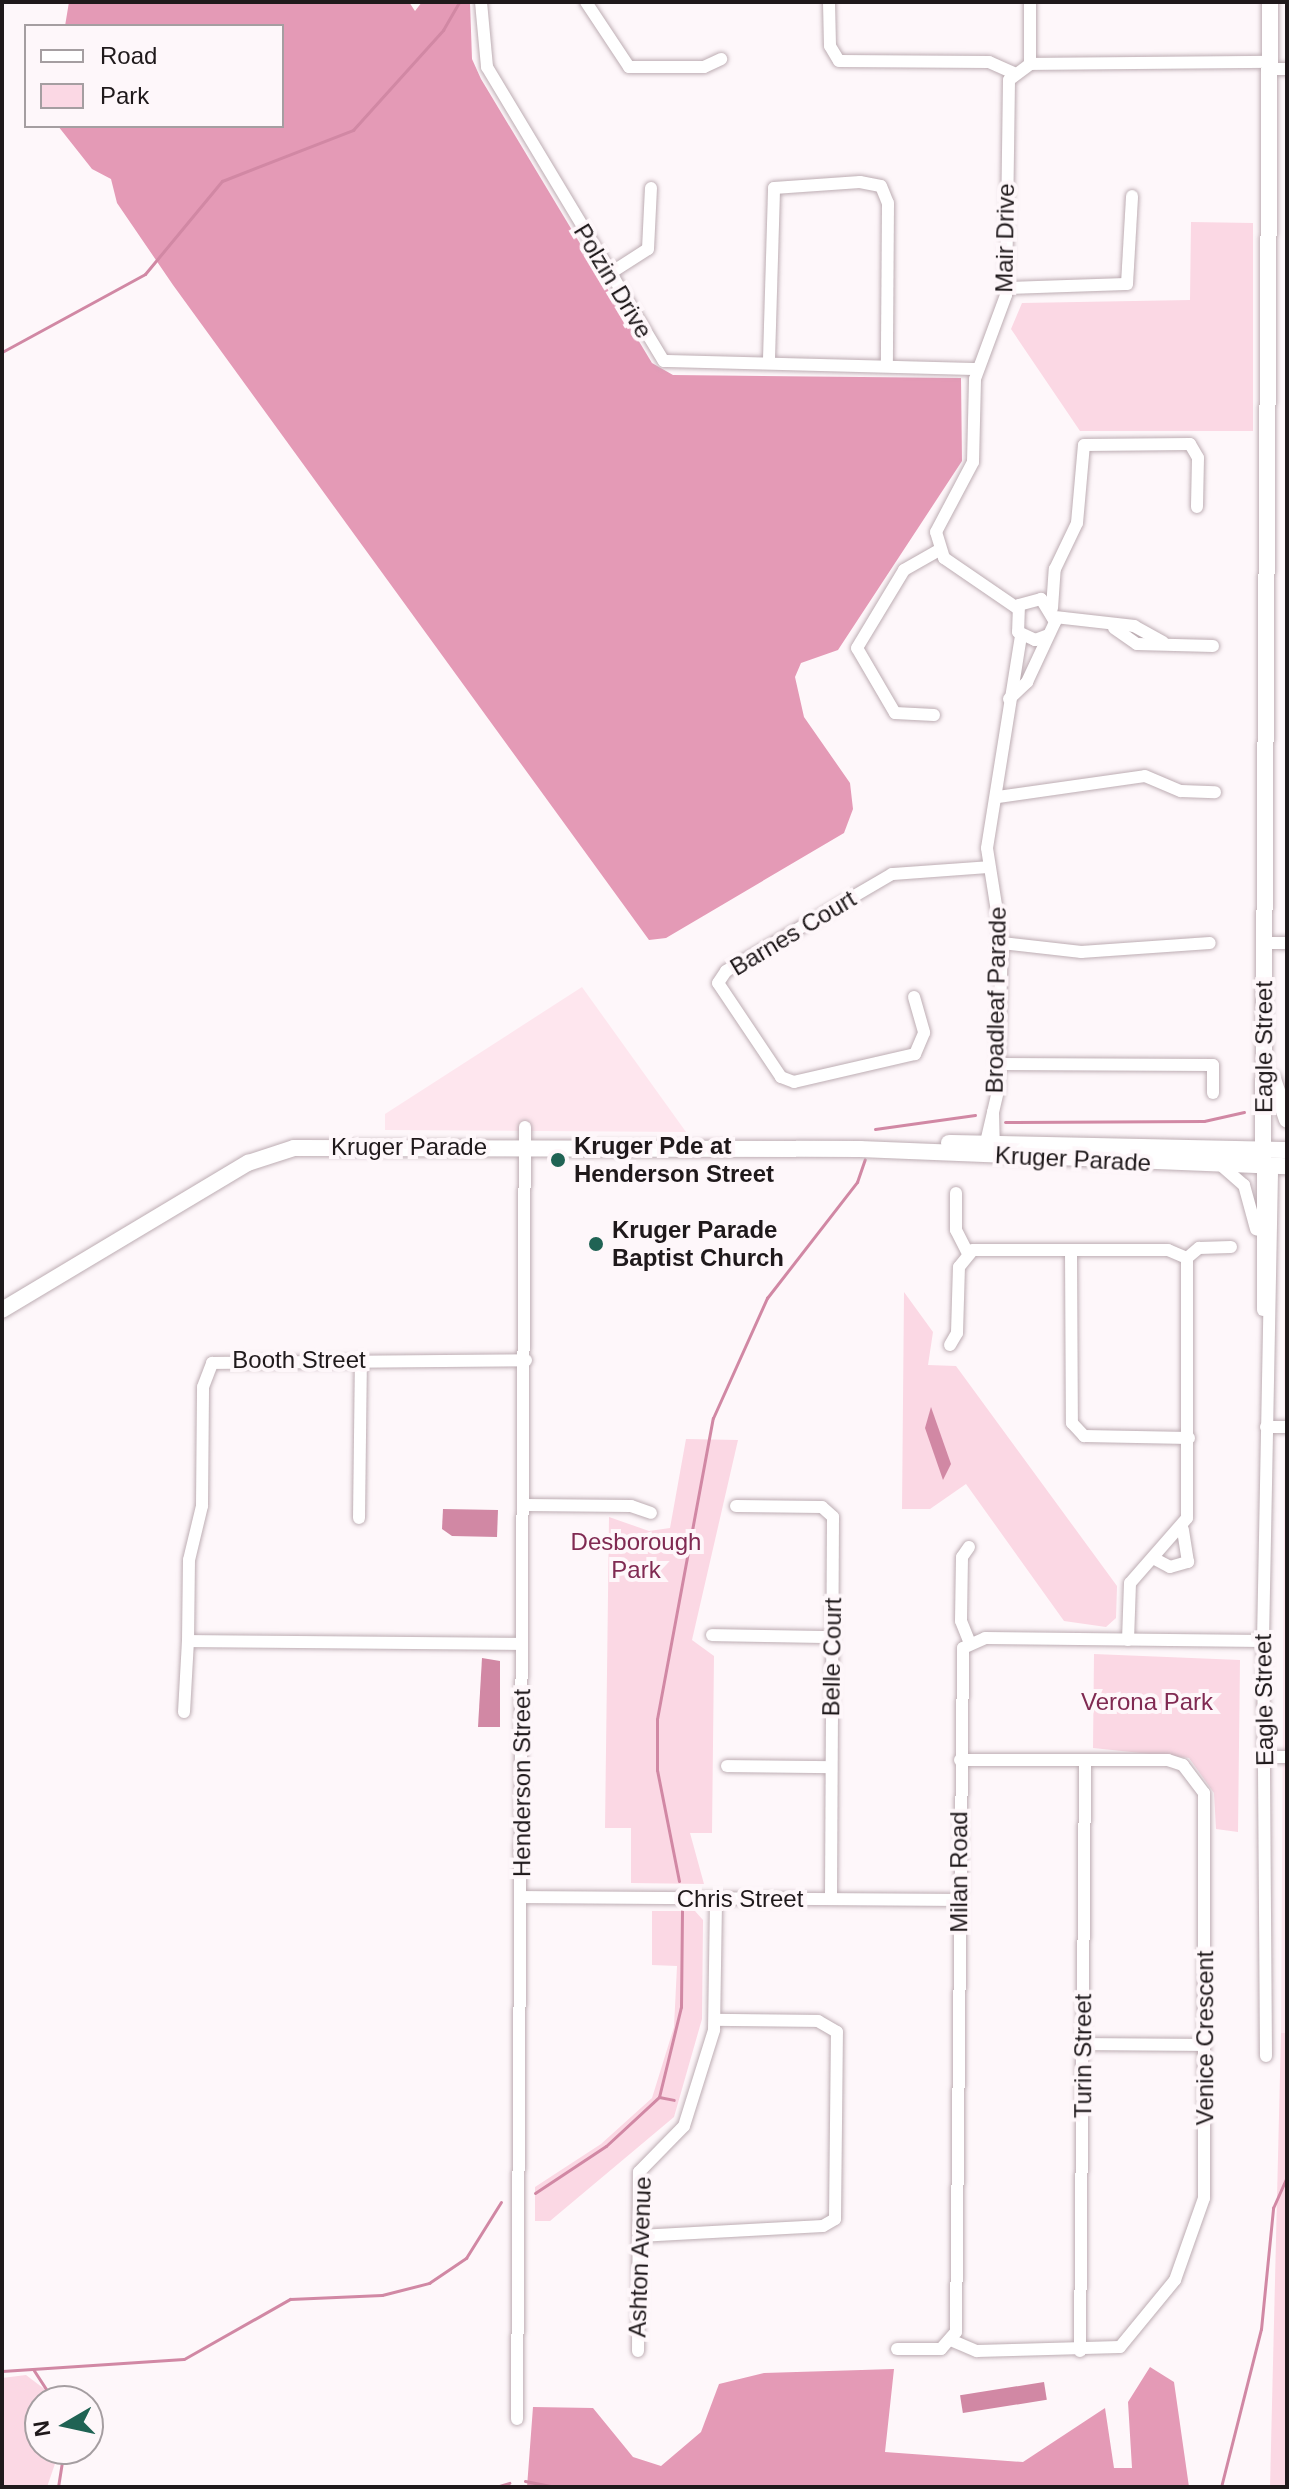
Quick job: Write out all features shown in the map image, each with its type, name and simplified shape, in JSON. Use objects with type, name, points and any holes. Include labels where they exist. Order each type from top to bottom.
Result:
[{"type":"street","name":"Polzin Drive","points":[[481,2],[487,67],[664,361],[769,359],[977,369]]},
{"type":"street","points":[[586,2],[629,67],[704,67],[721,59]]},
{"type":"street","points":[[829,2],[830,46],[839,61],[989,62],[1014,73],[1030,64],[1276,67]]},
{"type":"street","points":[[1030,2],[1030,64]]},
{"type":"street","name":"Eagle Street","points":[[1266,2056],[1263,1641],[1267,1345],[1274,1158],[1275,943],[1267,845],[1276,67],[1270,2]]},
{"type":"street","name":"Mair Drive","points":[[939,550],[938,522],[973,462],[977,369],[1007,288],[1007,89],[1014,73]]},
{"type":"street","points":[[769,359],[774,188],[860,182],[881,186],[888,203],[887,365]]},
{"type":"street","points":[[609,274],[648,249],[651,188]]},
{"type":"street","points":[[1007,288],[1127,284],[1132,196]]},
{"type":"street","points":[[934,715],[895,713],[857,648],[904,570],[939,550],[1017,608],[1052,580],[1077,523],[1079,455],[1088,443],[1190,444],[1198,458],[1197,507]]},
{"type":"street","points":[[1009,699],[1027,682],[1048,635],[1054,613],[1052,580]]},
{"type":"street","points":[[1031,598],[1054,613],[1114,628],[1137,644],[1163,642],[1213,646]]},
{"type":"street","name":"Broadleaf Parade","points":[[989,1148],[999,1064],[995,976],[1002,943],[989,867],[1009,699],[1023,658],[1017,608]]},
{"type":"street","points":[[1021,635],[1048,635]]},
{"type":"street","points":[[998,797],[1145,776],[1181,791],[1215,792]]},
{"type":"street","name":"Barnes Court","points":[[914,997],[924,1033],[915,1054],[794,1082],[781,1077],[718,983],[726,971],[892,874],[989,867]]},
{"type":"street","points":[[1002,943],[1081,952],[1210,943]]},
{"type":"street","name":"Eagle Street","points":[[1267,1345],[1262,1264],[1274,1158],[1275,943]]},
{"type":"street","points":[[999,1064],[1213,1065],[1213,1093]]},
{"type":"street","points":[[1273,1079],[1287,1120]]},
{"type":"street","name":"Henderson Street","points":[[517,2419],[526,1360],[525,1127]]},
{"type":"street","name":"Kruger Parade","points":[[2,1310],[275,1152],[525,1147],[989,1148],[1274,1158]]},
{"type":"street","name":"Kruger Parade","points":[[989,1148],[1223,1167],[1274,1158]]},
{"type":"street","points":[[1223,1167],[1244,1185],[1262,1264]]},
{"type":"street","points":[[956,1193],[956,1230],[967,1252]]},
{"type":"street","points":[[1187,1258],[1199,1248],[1231,1247]]},
{"type":"street","points":[[1071,1250],[1072,1423],[1084,1436],[1189,1438]]},
{"type":"street","points":[[967,1252],[1175,1250],[1187,1258]]},
{"type":"street","points":[[950,1345],[957,1333],[959,1267],[967,1252]]},
{"type":"street","points":[[1153,1558],[1170,1567],[1188,1562],[1183,1529],[1189,1438],[1187,1258]]},
{"type":"street","name":"Booth Street","points":[[188,1641],[208,1368],[229,1360],[526,1360]]},
{"type":"street","points":[[359,1518],[361,1360]]},
{"type":"street","points":[[1266,1427],[1287,1427]]},
{"type":"street","points":[[525,1505],[631,1506],[651,1513]]},
{"type":"street","name":"Belle Court","points":[[736,1506],[830,1511],[831,1899]]},
{"type":"street","points":[[1128,1640],[1130,1583],[1183,1529]]},
{"type":"street","points":[[969,1547],[962,1557],[961,1621],[969,1641],[1263,1641]]},
{"type":"street","points":[[712,1635],[832,1637]]},
{"type":"street","points":[[184,1712],[188,1641],[522,1644]]},
{"type":"street","name":"Milan Road","points":[[953,2341],[961,1655],[969,1641]]},
{"type":"street","points":[[1264,1757],[1287,1757]]},
{"type":"street","name":"Venice Crescent","points":[[953,2341],[977,2351],[1080,2351],[1120,2347],[1175,2280],[1204,2198],[1204,1793],[1176,1762],[960,1760]]},
{"type":"street","name":"Turin Street","points":[[1080,2351],[1085,1761]]},
{"type":"street","points":[[727,1766],[831,1767]]},
{"type":"street","name":"Chris Street","points":[[521,1897],[959,1900]]},
{"type":"street","name":"Ashton Avenue","points":[[638,2351],[639,2172],[684,2126],[716,2020],[716,1898]]},
{"type":"street","points":[[639,2236],[828,2226],[835,2219],[837,2032],[818,2021],[716,2020]]},
{"type":"street","points":[[1083,2044],[1205,2045]]},
{"type":"street","points":[[897,2349],[941,2349],[953,2341]]},
{"type":"shaded area","points":[[69,2],[409,2],[415,11],[422,2],[470,2],[472,59],[481,79],[652,363],[673,375],[961,378],[962,461],[838,650],[801,663],[795,677],[804,717],[850,783],[853,809],[844,833],[666,938],[649,940],[173,285],[117,203],[111,179],[92,169],[60,128],[284,128],[284,24],[65,24]]},
{"type":"shaded area","points":[[582,987],[686,1132],[385,1130],[385,1114]]},
{"type":"shaded area","points":[[931,1407],[951,1464],[943,1480],[925,1428]]},
{"type":"shaded area","points":[[1285,1436],[1287,2033],[1281,2033]]},
{"type":"shaded area","points":[[443,1509],[498,1510],[497,1537],[452,1536],[442,1529]]},
{"type":"shaded area","points":[[482,1658],[500,1661],[500,1727],[478,1727]]},
{"type":"shaded area","points":[[1150,2367],[1174,2382],[1189,2487],[527,2487],[533,2407],[593,2408],[633,2457],[661,2466],[701,2432],[719,2384],[764,2373],[894,2369],[885,2452],[1023,2462],[1105,2408],[1114,2468],[1132,2468],[1128,2402]]},
{"type":"shaded area","points":[[1044,2382],[1047,2400],[963,2413],[960,2395]]},
{"type":"green space","points":[[1191,222],[1253,223],[1253,431],[1080,431],[1011,329],[1022,303],[1190,300]]},
{"type":"green space","points":[[904,1292],[933,1332],[928,1365],[956,1366],[1117,1586],[1116,1618],[1106,1627],[1064,1621],[966,1484],[930,1509],[902,1509]]},
{"type":"green space","name":"Desborough Park","points":[[686,1439],[738,1440],[692,1640],[714,1656],[712,1833],[690,1833],[704,1884],[631,1883],[631,1828],[605,1828],[609,1517],[649,1531],[670,1528]]},
{"type":"green space","name":"Verona Park","points":[[1094,1654],[1240,1660],[1238,1832],[1216,1829],[1214,1793],[1189,1758],[1093,1748]]},
{"type":"green space","points":[[652,1911],[695,1911],[703,1920],[702,2019],[674,2117],[550,2221],[535,2221],[535,2187],[601,2144],[652,2098],[674,2027],[677,1966],[652,1965]]},
{"type":"green space","points":[[1281,2033],[1287,2033],[1287,2487],[1270,2487]]},
{"type":"green space","points":[[26,2375],[39,2385],[24,2385],[24,2465],[55,2465],[47,2487],[2,2487],[2,2378]]},
{"type":"waterway","points":[[2,352],[145,274],[222,181],[353,130],[443,30],[459,2]]},
{"type":"waterway","points":[[1005,1122],[1204,1121],[1244,1112]]},
{"type":"waterway","points":[[875,1129],[975,1115]]},
{"type":"waterway","points":[[679,1881],[657,1770],[657,1719],[713,1418],[767,1298],[857,1182],[865,1159]]},
{"type":"waterway","points":[[535,2193],[606,2146],[659,2097],[681,2007],[682,1911]]},
{"type":"waterway","points":[[659,2097],[674,2100]]},
{"type":"waterway","points":[[1221,2487],[1261,2329],[1273,2208],[1287,2176]]},
{"type":"waterway","points":[[2,2371],[184,2359],[290,2299],[382,2295],[429,2283],[466,2258],[501,2202]]},
{"type":"waterway","points":[[33,2369],[44,2385]]},
{"type":"waterway","points":[[58,2487],[61,2465]]},
{"type":"waterway","points":[[525,2481],[555,2487]]},
{"type":"waterway","points":[[496,2487],[509,2483]]},
{"type":"place","name":"Kruger Pde at Henderson Street","points":[[558,1160]]},
{"type":"place","name":"Kruger Parade Baptist Church","points":[[596,1244]]}]
